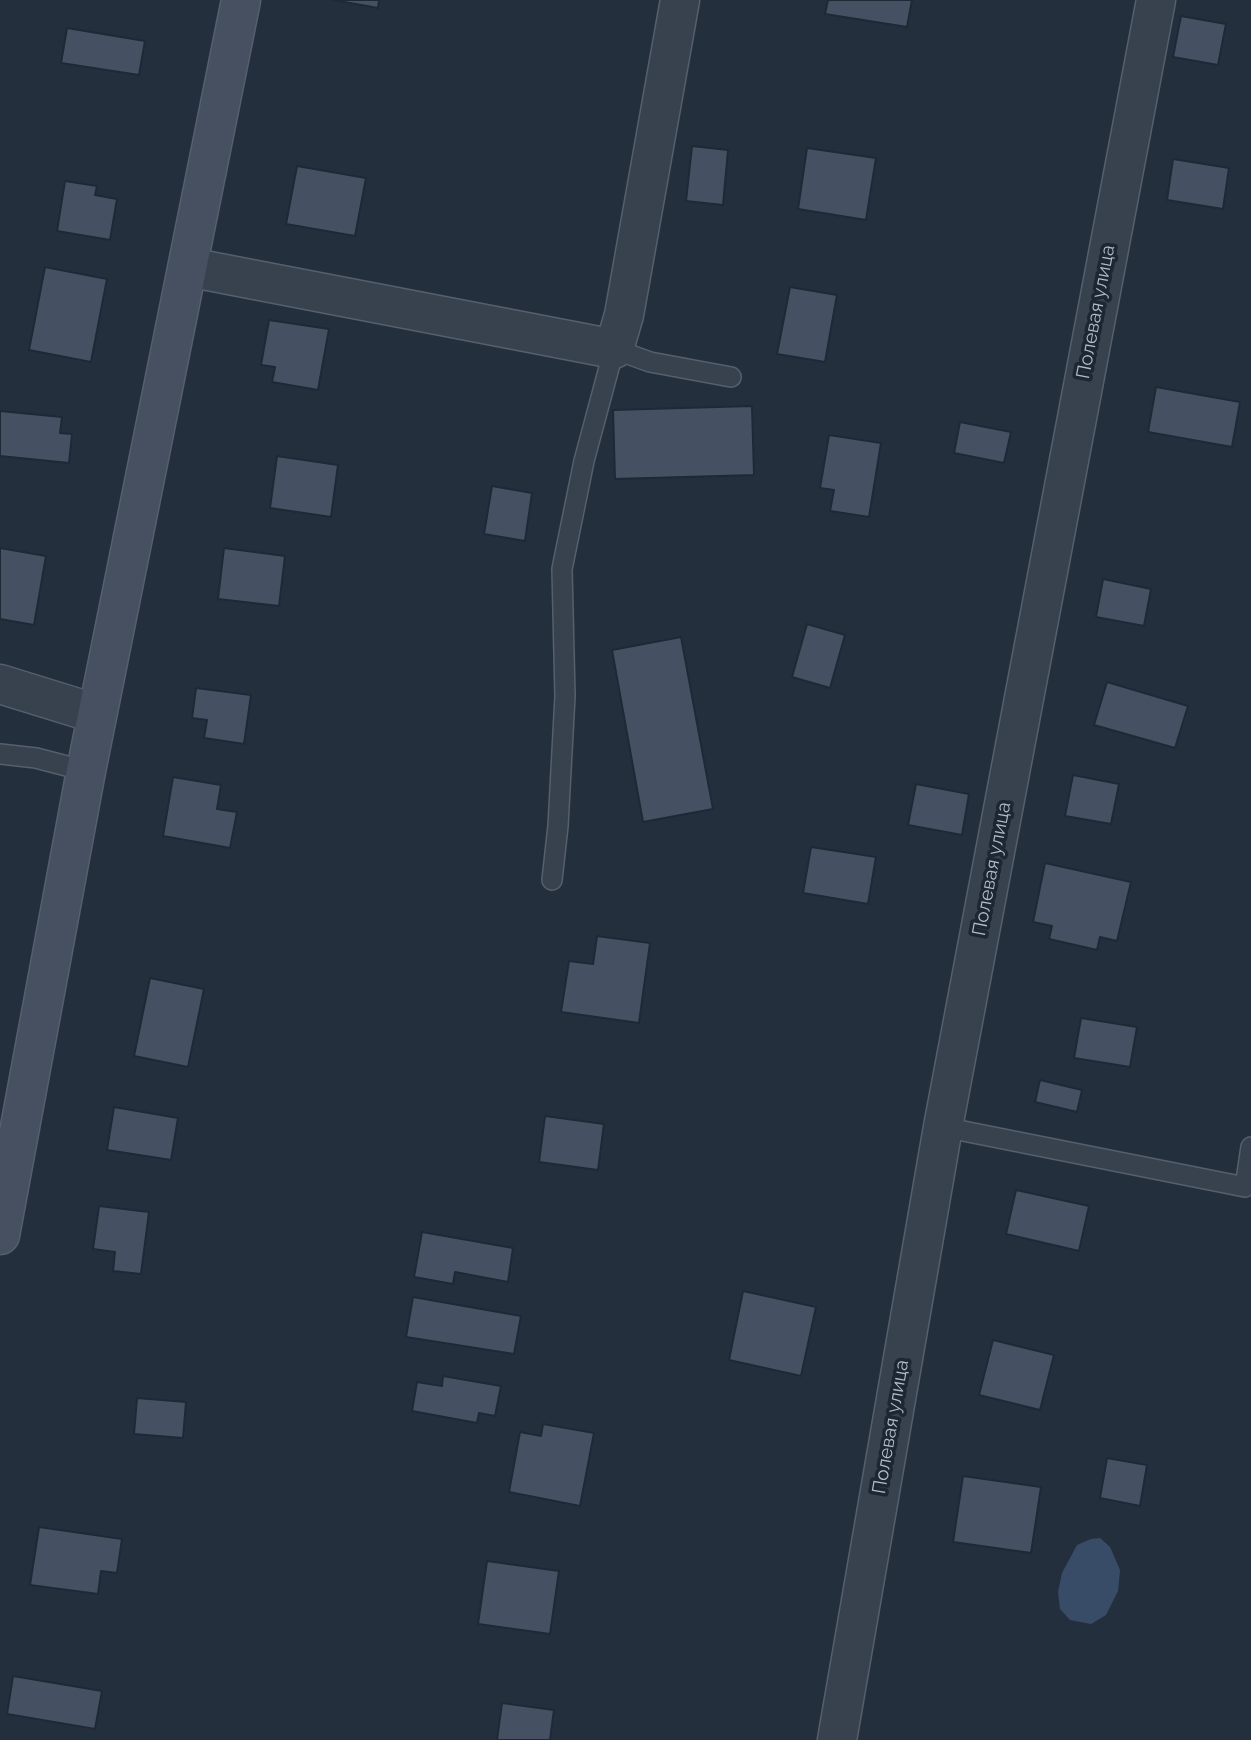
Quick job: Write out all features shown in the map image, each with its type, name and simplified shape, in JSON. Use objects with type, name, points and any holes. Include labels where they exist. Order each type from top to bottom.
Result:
[{"type":"main road","points":[[0,1234],[97,714],[241,0]]},
{"type":"street","points":[[188,267],[614,349],[624,315],[680,0]]},
{"type":"street","name":"Полевая улица","points":[[837,1740],[943,1126],[1156,0]]},
{"type":"street","points":[[0,684],[97,714]]},
{"type":"lane","points":[[552,880],[558,826],[565,696],[562,569],[584,461],[614,349],[650,362],[731,377]]},
{"type":"lane","points":[[0,754],[36,758],[86,771]]},
{"type":"lane","points":[[943,1126],[1245,1187],[1251,1147]]},
{"type":"water","points":[[1100,1538],[1110,1547],[1120,1570],[1118,1591],[1106,1615],[1091,1624],[1070,1620],[1060,1609],[1058,1592],[1062,1573],[1077,1545]]},
{"type":"building","points":[[333,0],[379,0],[378,8]]},
{"type":"building","points":[[828,0],[912,0],[907,27],[825,14]]},
{"type":"building","points":[[1181,16],[1226,24],[1218,65],[1173,57]]},
{"type":"building","points":[[67,28],[145,41],[139,75],[61,63]]},
{"type":"building","points":[[692,146],[728,150],[723,205],[686,201]]},
{"type":"building","points":[[807,148],[876,158],[866,220],[798,209]]},
{"type":"building","points":[[1173,159],[1229,168],[1223,209],[1167,200]]},
{"type":"building","points":[[297,166],[366,178],[355,236],[286,224]]},
{"type":"building","points":[[65,181],[97,186],[95,195],[117,199],[110,240],[57,231]]},
{"type":"building","points":[[45,267],[107,279],[91,362],[29,350]]},
{"type":"building","points":[[790,287],[837,295],[825,362],[777,354]]},
{"type":"building","points":[[269,320],[329,329],[318,390],[272,382],[275,367],[261,365]]},
{"type":"building","points":[[1156,387],[1240,402],[1232,447],[1148,432]]},
{"type":"building","points":[[752,406],[754,475],[615,479],[613,410]]},
{"type":"building","points":[[0,411],[62,417],[60,433],[72,434],[69,463],[0,456]]},
{"type":"building","points":[[960,422],[1011,432],[1004,463],[954,453]]},
{"type":"building","points":[[829,435],[881,443],[869,517],[830,511],[834,490],[820,488]]},
{"type":"building","points":[[277,456],[338,465],[331,517],[270,508]]},
{"type":"building","points":[[492,486],[532,493],[525,541],[484,534]]},
{"type":"building","points":[[0,548],[46,556],[34,625],[0,619]]},
{"type":"building","points":[[224,548],[285,556],[279,606],[218,599]]},
{"type":"building","points":[[1103,579],[1151,589],[1144,626],[1096,617]]},
{"type":"building","points":[[807,624],[845,635],[830,688],[792,677]]},
{"type":"building","points":[[681,637],[713,809],[643,822],[612,650]]},
{"type":"building","points":[[1107,682],[1188,706],[1175,748],[1094,725]]},
{"type":"building","points":[[196,688],[251,695],[244,744],[204,738],[207,720],[192,718]]},
{"type":"building","points":[[1073,775],[1119,784],[1111,824],[1065,816]]},
{"type":"building","points":[[173,777],[221,785],[217,809],[237,812],[230,848],[163,836]]},
{"type":"building","points":[[916,784],[969,794],[962,835],[908,825]]},
{"type":"building","points":[[811,847],[876,857],[868,904],[803,893]]},
{"type":"building","points":[[1045,863],[1131,882],[1117,941],[1100,937],[1097,950],[1049,939],[1052,926],[1033,922]]},
{"type":"building","points":[[597,936],[650,943],[639,1023],[561,1012],[569,961],[593,964]]},
{"type":"building","points":[[150,978],[204,989],[188,1067],[134,1056]]},
{"type":"building","points":[[1081,1018],[1137,1027],[1130,1067],[1074,1058]]},
{"type":"building","points":[[1040,1080],[1082,1090],[1077,1112],[1035,1102]]},
{"type":"building","points":[[114,1107],[178,1118],[171,1160],[107,1150]]},
{"type":"building","points":[[545,1116],[604,1124],[598,1170],[539,1162]]},
{"type":"building","points":[[1016,1190],[1089,1206],[1079,1251],[1006,1234]]},
{"type":"building","points":[[99,1206],[149,1212],[141,1274],[113,1271],[115,1252],[93,1249]]},
{"type":"building","points":[[422,1232],[513,1248],[508,1282],[455,1272],[453,1284],[414,1277]]},
{"type":"building","points":[[743,1291],[816,1307],[801,1376],[729,1360]]},
{"type":"building","points":[[413,1297],[521,1316],[514,1354],[406,1337]]},
{"type":"building","points":[[993,1340],[1054,1355],[1040,1410],[979,1395]]},
{"type":"building","points":[[443,1376],[501,1386],[495,1416],[479,1413],[477,1423],[412,1411],[417,1382],[442,1386]]},
{"type":"building","points":[[137,1398],[186,1402],[183,1438],[134,1434]]},
{"type":"building","points":[[543,1424],[594,1433],[580,1506],[509,1492],[520,1432],[541,1436]]},
{"type":"building","points":[[1107,1458],[1147,1465],[1140,1506],[1100,1498]]},
{"type":"building","points":[[963,1476],[1041,1487],[1031,1553],[953,1542]]},
{"type":"building","points":[[39,1527],[122,1539],[117,1573],[101,1571],[98,1594],[30,1585]]},
{"type":"building","points":[[487,1561],[559,1571],[550,1634],[478,1624]]},
{"type":"building","points":[[13,1676],[102,1691],[95,1729],[7,1714]]},
{"type":"building","points":[[502,1703],[554,1710],[550,1740],[497,1740]]}]
